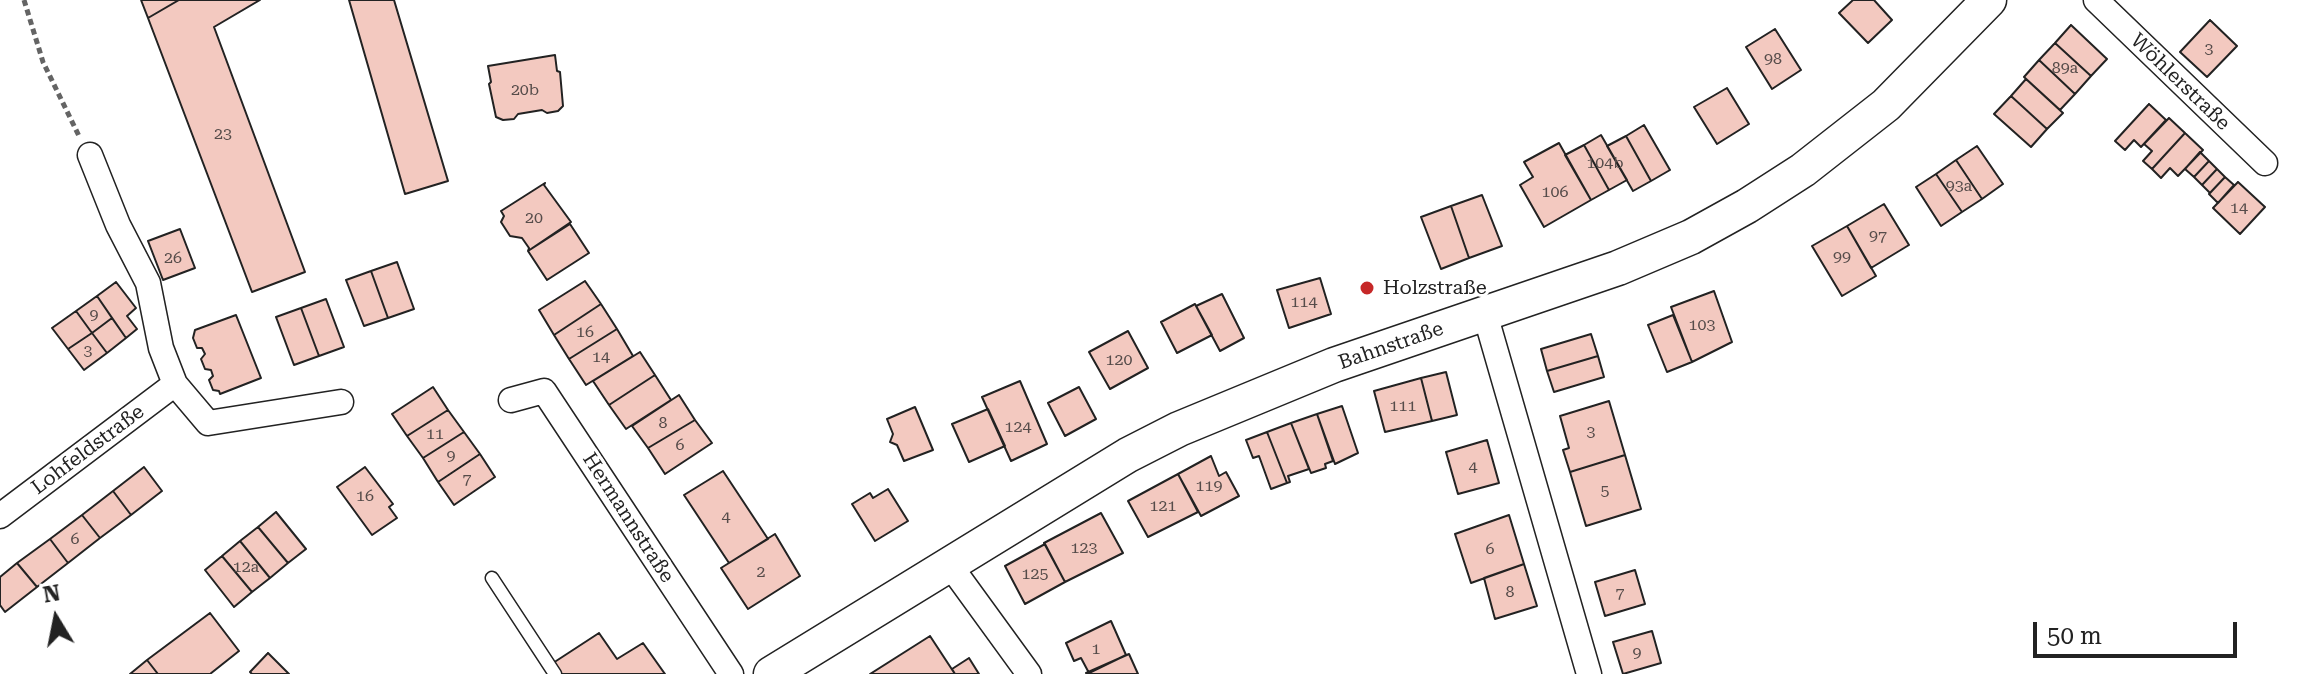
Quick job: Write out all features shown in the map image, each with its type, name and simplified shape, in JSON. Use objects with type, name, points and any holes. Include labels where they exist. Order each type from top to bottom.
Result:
[{"type":"main road","name":"Bahnstraße","points":[[771,674],[1128,455],[1179,429],[1321,370],[1618,268],[1691,237],[1776,188],[1846,138],[1886,105],[1989,0]]},
{"type":"street","name":"Wöhlerstraße","points":[[2096,0],[2265,163]]},
{"type":"street","points":[[90,155],[118,225],[148,283],[161,348],[175,384],[208,423],[341,402]]},
{"type":"street","points":[[1485,314],[1589,674]]},
{"type":"street","name":"Lohfeldstraße","points":[[0,516],[175,384]]},
{"type":"street","name":"Hermannstraße","points":[[511,400],[544,391],[731,674]]},
{"type":"street","points":[[949,564],[1029,674]]},
{"type":"lane","points":[[492,578],[555,674]]},
{"type":"path","points":[[24,0],[43,62],[90,155]]},
{"type":"building","points":[[141,0],[179,0],[148,18]]},
{"type":"building","points":[[179,0],[260,0],[214,27],[305,272],[252,292],[148,18]]},
{"type":"building","points":[[349,0],[394,0],[448,181],[405,194]]},
{"type":"building","points":[[1853,0],[1874,0],[1892,20],[1868,43],[1839,13]]},
{"type":"building","points":[[2210,20],[2237,46],[2207,77],[2180,52]]},
{"type":"building","points":[[2071,25],[2107,59],[2091,76],[2055,43]]},
{"type":"building","points":[[1775,29],[1801,70],[1772,89],[1746,47]]},
{"type":"building","points":[[2055,43],[2091,76],[2075,94],[2039,60]]},
{"type":"building","points":[[555,55],[563,106],[558,111],[547,113],[542,110],[518,114],[514,119],[496,117],[488,66]]},
{"type":"building","points":[[2039,60],[2075,94],[2060,110],[2024,77]]},
{"type":"building","points":[[2026,79],[2063,113],[2047,129],[2011,96]]},
{"type":"building","points":[[1727,88],[1749,124],[1717,144],[1694,107]]},
{"type":"building","points":[[2011,96],[2047,129],[2031,147],[1994,114]]},
{"type":"building","points":[[2149,104],[2166,120],[2141,147],[2134,140],[2125,150],[2115,141]]},
{"type":"building","points":[[2169,118],[2185,133],[2152,169],[2143,161],[2152,151],[2144,144]]},
{"type":"building","points":[[1644,125],[1670,170],[1651,181],[1626,136]]},
{"type":"building","points":[[2185,133],[2203,150],[2178,176],[2170,168],[2161,178],[2152,169]]},
{"type":"building","points":[[1601,135],[1627,180],[1609,190],[1584,145]]},
{"type":"building","points":[[1626,136],[1651,181],[1633,191],[1607,146]]},
{"type":"building","points":[[1559,143],[1591,200],[1544,227],[1520,185],[1533,177],[1524,162]]},
{"type":"building","points":[[1584,145],[1609,190],[1591,200],[1565,155]]},
{"type":"building","points":[[1977,146],[2003,184],[1982,199],[1956,160]]},
{"type":"building","points":[[2200,152],[2209,161],[2194,177],[2185,169]]},
{"type":"building","points":[[1956,160],[1982,199],[1962,212],[1936,174]]},
{"type":"building","points":[[2209,161],[2217,169],[2202,185],[2194,177]]},
{"type":"building","points":[[2217,169],[2225,177],[2210,193],[2202,185]]},
{"type":"building","points":[[1936,174],[1962,212],[1941,226],[1916,187]]},
{"type":"building","points":[[2225,177],[2234,185],[2218,203],[2209,194]]},
{"type":"building","points":[[2238,182],[2265,207],[2240,234],[2213,208]]},
{"type":"building","points":[[545,183],[571,222],[528,251],[522,238],[510,236],[501,222],[504,216],[501,211]]},
{"type":"building","points":[[1482,195],[1502,246],[1469,258],[1451,206]]},
{"type":"building","points":[[1884,204],[1909,245],[1871,268],[1847,226]]},
{"type":"building","points":[[1451,206],[1469,258],[1441,269],[1421,217]]},
{"type":"building","points":[[570,224],[589,253],[547,280],[528,251]]},
{"type":"building","points":[[1847,226],[1876,276],[1842,296],[1812,246]]},
{"type":"building","points":[[180,229],[195,268],[163,280],[148,241]]},
{"type":"building","points":[[397,262],[414,309],[388,318],[371,271]]},
{"type":"building","points":[[371,271],[388,318],[364,326],[346,280]]},
{"type":"building","points":[[1320,278],[1331,314],[1289,328],[1277,290]]},
{"type":"building","points":[[585,281],[601,304],[554,335],[539,310]]},
{"type":"building","points":[[116,282],[136,308],[127,316],[137,329],[126,338],[97,296]]},
{"type":"building","points":[[1714,291],[1732,342],[1692,362],[1671,307]]},
{"type":"building","points":[[1222,294],[1244,338],[1220,351],[1196,306]]},
{"type":"building","points":[[97,296],[112,318],[92,333],[76,311]]},
{"type":"building","points":[[326,299],[344,347],[319,356],[301,308]]},
{"type":"building","points":[[601,304],[617,329],[569,359],[554,335]]},
{"type":"building","points":[[1195,304],[1212,335],[1177,353],[1161,322]]},
{"type":"building","points":[[301,308],[319,356],[294,365],[276,317]]},
{"type":"building","points":[[76,311],[92,333],[68,349],[52,328]]},
{"type":"building","points":[[236,315],[261,378],[220,394],[213,390],[209,380],[213,376],[211,370],[205,369],[201,359],[205,354],[202,348],[197,348],[193,338],[195,330]]},
{"type":"building","points":[[1673,315],[1692,362],[1667,372],[1648,325]]},
{"type":"building","points":[[112,318],[126,338],[107,353],[92,333]]},
{"type":"building","points":[[617,329],[633,356],[586,385],[569,359]]},
{"type":"building","points":[[1128,331],[1148,368],[1110,389],[1089,352]]},
{"type":"building","points":[[92,333],[107,353],[84,370],[68,349]]},
{"type":"building","points":[[1591,334],[1598,356],[1547,371],[1541,349]]},
{"type":"building","points":[[640,352],[655,375],[609,405],[593,381]]},
{"type":"building","points":[[1598,356],[1604,377],[1554,392],[1547,371]]},
{"type":"building","points":[[1446,372],[1457,415],[1432,421],[1421,378]]},
{"type":"building","points":[[655,375],[671,400],[626,429],[609,405]]},
{"type":"building","points":[[1421,378],[1432,421],[1385,432],[1374,391]]},
{"type":"building","points":[[1020,381],[1047,444],[1011,461],[982,397]]},
{"type":"building","points":[[433,387],[448,410],[407,436],[392,414]]},
{"type":"building","points":[[1079,387],[1096,419],[1065,436],[1048,403]]},
{"type":"building","points":[[679,395],[695,420],[648,448],[632,426]]},
{"type":"building","points":[[1609,401],[1625,455],[1570,472],[1563,450],[1569,448],[1560,416]]},
{"type":"building","points":[[1342,406],[1358,453],[1335,464],[1317,414]]},
{"type":"building","points":[[915,407],[933,450],[904,461],[897,445],[890,442],[893,434],[887,419]]},
{"type":"building","points":[[988,409],[1005,446],[969,462],[952,424]]},
{"type":"building","points":[[448,410],[464,432],[423,458],[407,436]]},
{"type":"building","points":[[1317,414],[1333,461],[1325,464],[1326,468],[1311,473],[1291,423]]},
{"type":"building","points":[[695,420],[712,443],[665,474],[648,448]]},
{"type":"building","points":[[1291,423],[1309,469],[1288,476],[1290,482],[1287,483],[1267,432]]},
{"type":"building","points":[[464,432],[480,454],[438,482],[423,458]]},
{"type":"building","points":[[1267,432],[1287,483],[1271,489],[1259,456],[1253,458],[1246,440]]},
{"type":"building","points":[[1487,440],[1499,483],[1458,494],[1446,452]]},
{"type":"building","points":[[480,454],[495,477],[454,505],[438,482]]},
{"type":"building","points":[[1625,455],[1641,509],[1586,526],[1570,472]]},
{"type":"building","points":[[1211,456],[1219,476],[1226,472],[1239,496],[1201,516],[1178,474]]},
{"type":"building","points":[[144,467],[162,491],[131,515],[113,491]]},
{"type":"building","points":[[365,467],[393,504],[389,507],[397,518],[372,535],[337,487]]},
{"type":"building","points":[[723,471],[768,539],[729,563],[684,495]]},
{"type":"building","points":[[1178,474],[1198,512],[1148,537],[1128,501]]},
{"type":"building","points":[[888,489],[908,521],[875,541],[852,504],[870,493],[873,498]]},
{"type":"building","points":[[113,491],[131,515],[100,538],[82,515]]},
{"type":"building","points":[[276,512],[306,549],[288,563],[258,527]]},
{"type":"building","points":[[1101,513],[1123,553],[1065,582],[1044,543]]},
{"type":"building","points":[[82,515],[100,538],[68,563],[50,539]]},
{"type":"building","points":[[1509,515],[1524,564],[1471,583],[1455,534]]},
{"type":"building","points":[[258,527],[288,563],[270,578],[240,541]]},
{"type":"building","points":[[775,534],[800,576],[748,609],[721,568]]},
{"type":"building","points":[[50,539],[68,563],[37,587],[17,563]]},
{"type":"building","points":[[240,541],[270,578],[252,592],[222,556]]},
{"type":"building","points":[[1045,544],[1065,582],[1025,604],[1005,566]]},
{"type":"building","points":[[222,556],[252,592],[234,607],[205,570]]},
{"type":"building","points":[[17,563],[37,587],[5,612],[0,605],[0,577]]},
{"type":"building","points":[[1524,564],[1537,606],[1495,619],[1484,578]]},
{"type":"building","points":[[1635,570],[1645,604],[1605,616],[1595,582]]},
{"type":"building","points":[[210,613],[239,651],[210,674],[158,674],[147,660]]},
{"type":"building","points":[[1111,621],[1126,655],[1089,673],[1081,658],[1074,661],[1066,643]]},
{"type":"building","points":[[1652,631],[1661,663],[1623,674],[1613,642]]},
{"type":"building","points":[[599,633],[617,659],[643,643],[665,674],[561,674],[553,663]]},
{"type":"building","points":[[930,636],[955,674],[870,674]]},
{"type":"building","points":[[268,653],[289,674],[250,672]]},
{"type":"building","points":[[1129,654],[1138,674],[1086,673]]},
{"type":"building","points":[[969,658],[979,674],[955,674],[952,669]]},
{"type":"building","points":[[147,660],[158,674],[130,674]]},
{"type":"place","name":"Holzstraße","points":[[1367,288]]}]
